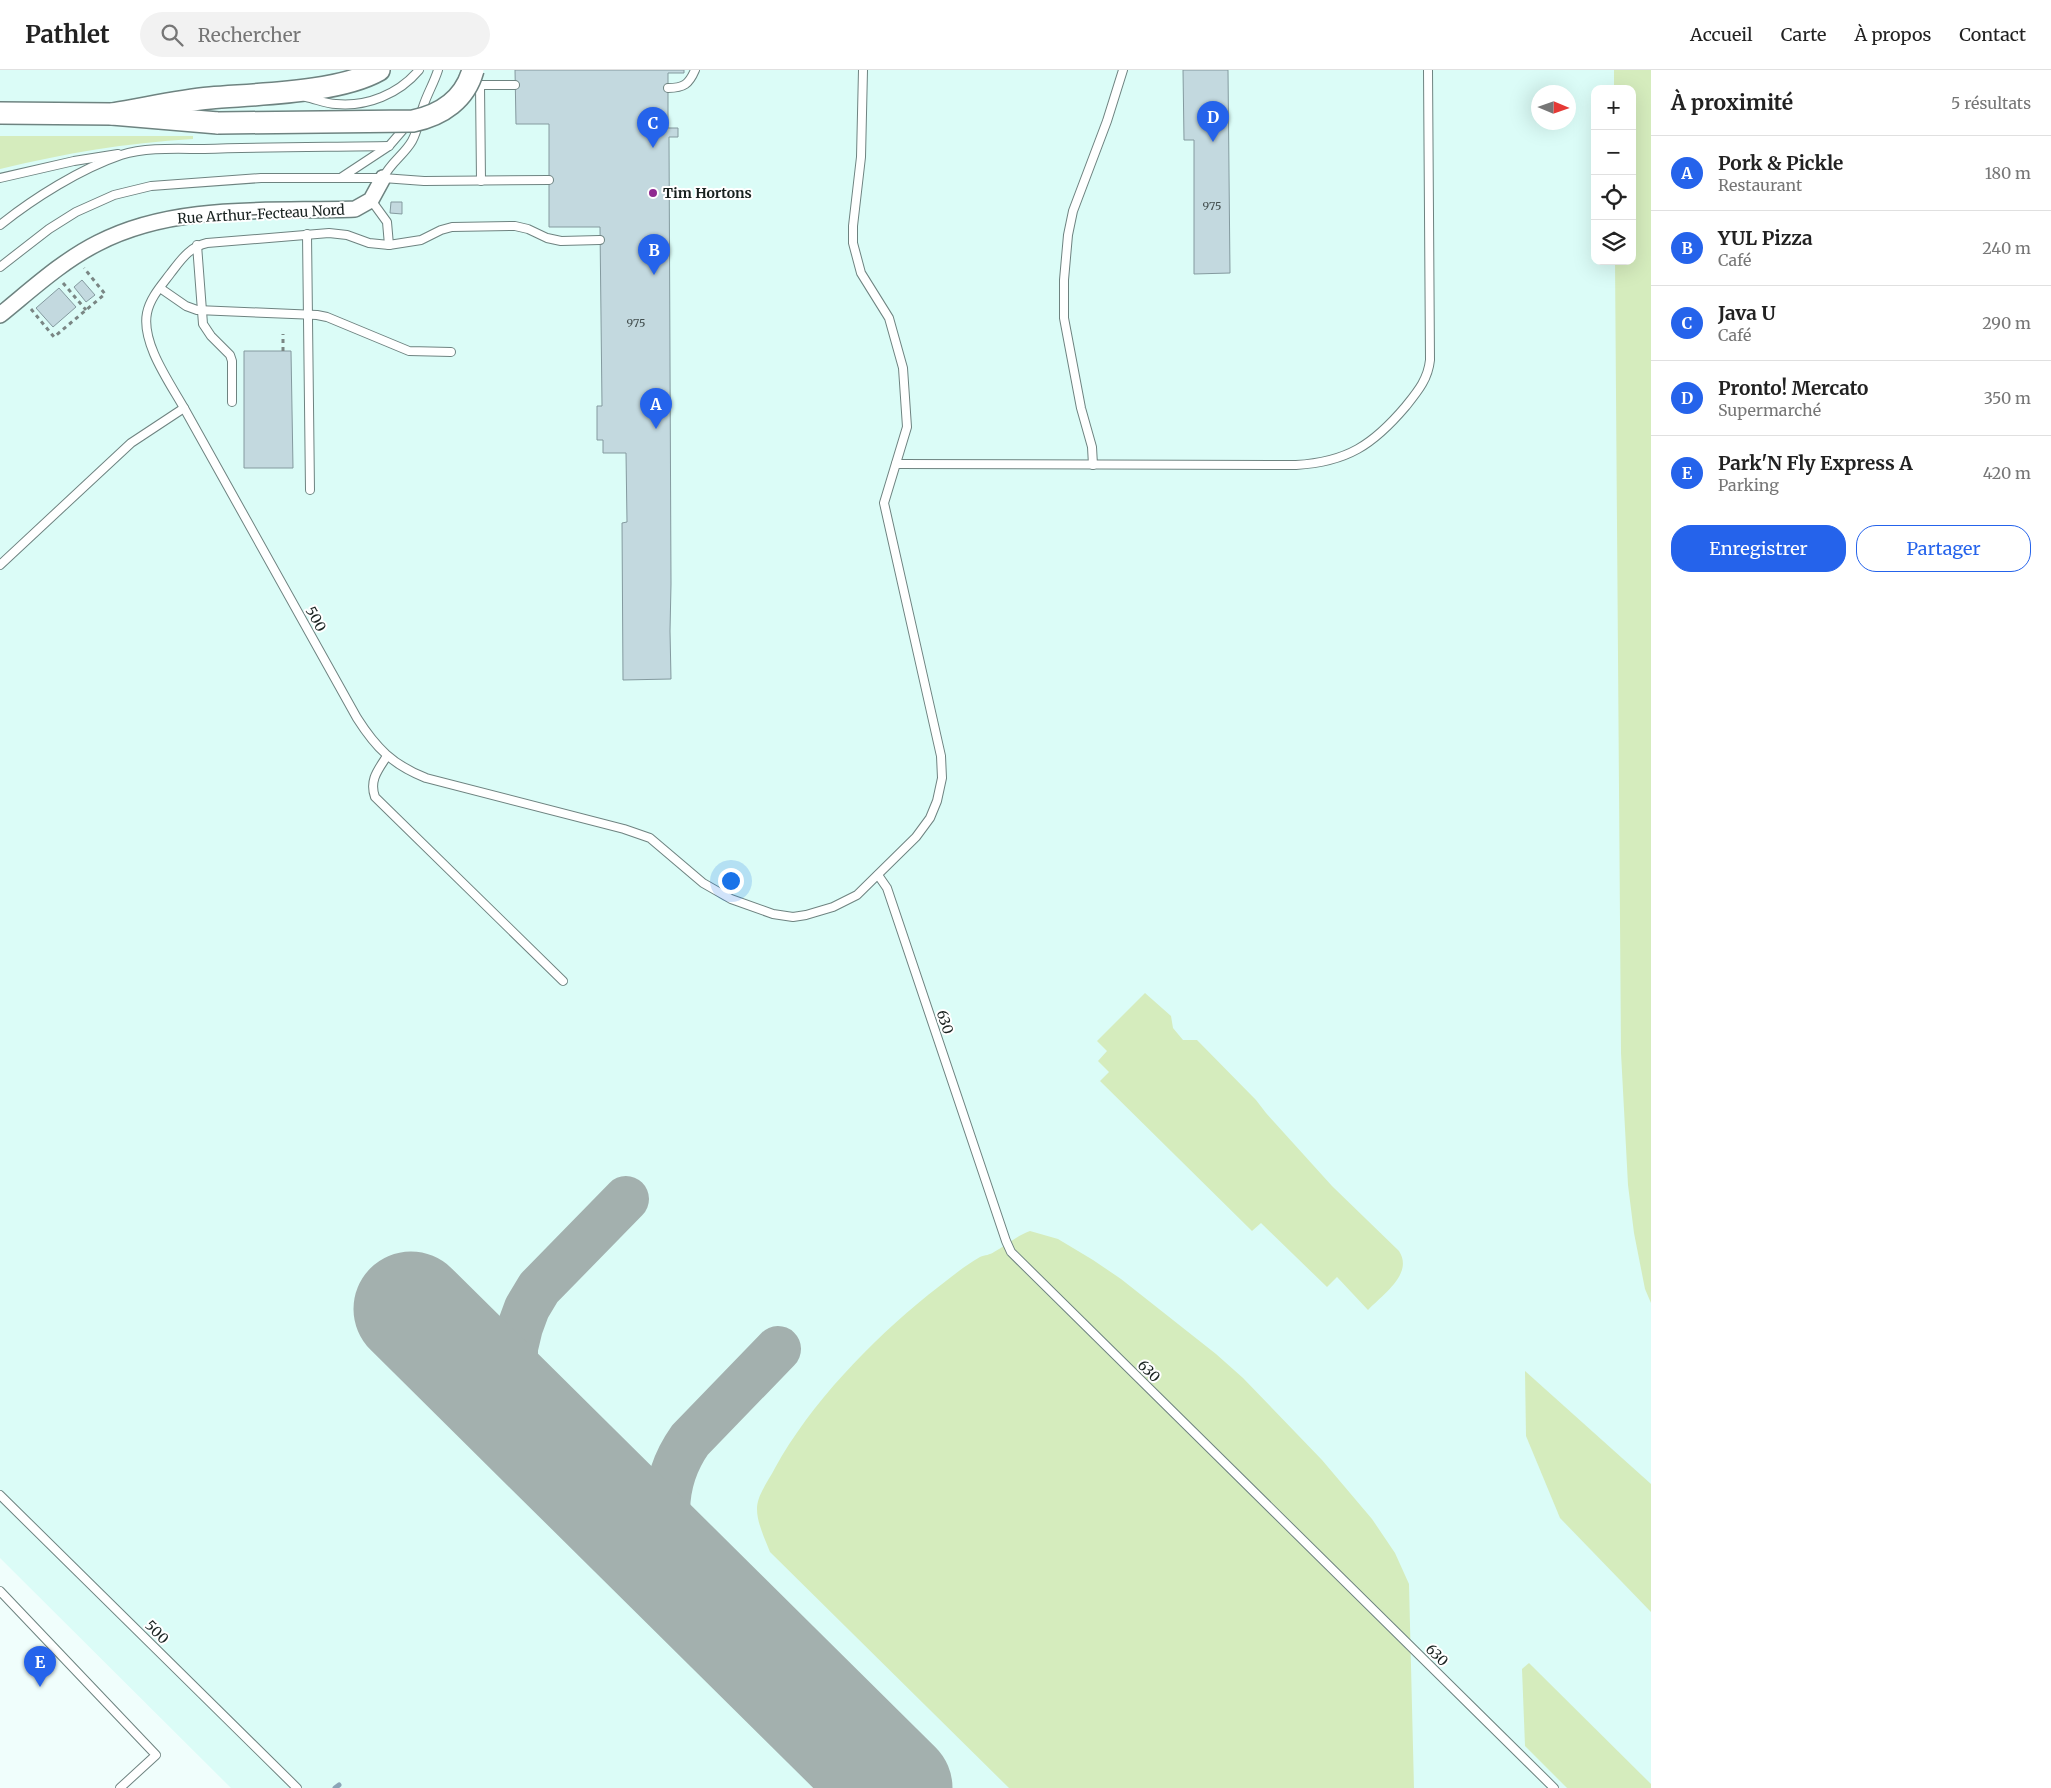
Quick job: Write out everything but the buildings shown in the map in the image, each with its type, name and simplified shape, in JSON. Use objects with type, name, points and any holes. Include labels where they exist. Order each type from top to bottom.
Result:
[{"type":"street","points":[[112,114],[207,98],[287,92],[342,83],[379,70]]},
{"type":"street","points":[[0,114],[112,114],[218,123],[413,121],[429,118],[452,105],[468,84],[473,70]]},
{"type":"street","points":[[371,200],[383,178]]},
{"type":"street","name":"Rue Arthur-Fecteau Nord","points":[[0,314],[84,251],[109,238],[137,227],[167,219],[198,215],[355,208],[371,200]]},
{"type":"lane","points":[[287,92],[336,104],[368,102],[396,90],[408,82],[419,70]]},
{"type":"lane","points":[[383,178],[391,164],[407,148],[412,140],[417,130],[423,105],[438,70]]},
{"type":"lane","points":[[668,88],[684,87],[688,84],[695,70]]},
{"type":"lane","name":"500","points":[[160,288],[152,300],[147,314],[147,330],[150,344],[357,718],[370,738],[387,756],[416,774],[646,836],[657,843],[690,873],[717,892],[730,899],[773,914],[793,917],[833,907],[857,896],[916,837],[930,818],[937,801],[942,778],[941,756],[884,503],[908,427],[903,368],[889,318],[861,273],[853,244],[853,226],[861,157],[863,70]]},
{"type":"lane","points":[[1093,465],[1092,447],[1081,408],[1064,318],[1065,272],[1073,211],[1107,121],[1123,70]]},
{"type":"lane","points":[[896,464],[1282,465],[1319,463],[1338,459],[1366,445],[1389,426],[1424,383],[1430,360],[1428,70]]},
{"type":"lane","points":[[481,181],[480,85],[515,85]]},
{"type":"lane","points":[[342,178],[389,146],[423,105]]},
{"type":"lane","points":[[0,178],[100,156],[146,151],[389,146]]},
{"type":"lane","points":[[0,225],[30,203],[95,166],[122,155],[146,151]]},
{"type":"lane","points":[[0,267],[68,217],[94,203],[131,190],[166,184],[233,179],[549,180]]},
{"type":"lane","points":[[371,200],[387,222],[389,245]]},
{"type":"lane","points":[[451,352],[409,351],[326,317],[308,314],[201,310],[186,306],[160,288],[182,258],[198,245],[307,234],[339,233],[369,243],[389,245],[421,240],[452,227],[515,226],[528,228],[547,238],[561,241],[600,240]]},
{"type":"lane","points":[[307,234],[310,490]]},
{"type":"lane","points":[[198,245],[203,324],[206,331],[230,354],[232,361],[232,402]]},
{"type":"lane","points":[[0,565],[131,443],[184,408]]},
{"type":"lane","points":[[387,756],[373,780],[372,791],[375,797],[563,981]]},
{"type":"lane","name":"630","points":[[878,875],[889,893],[1011,1252],[1554,1788]]},
{"type":"lane","name":"500","points":[[0,1495],[297,1788]]},
{"type":"lane","points":[[0,1592],[156,1755],[120,1788]]},
{"type":"path","points":[[31,308],[54,337],[105,294],[83,267]]},
{"type":"path","points":[[61,281],[86,310]]},
{"type":"path","points":[[71,301],[74,298]]},
{"type":"path","points":[[283,334],[283,351]]},
{"type":"shaded area","points":[[0,70],[1651,70],[1651,1788],[231,1788],[0,1558]]},
{"type":"green space","points":[[1614,70],[1651,70],[1651,1303],[1645,1289],[1634,1233],[1628,1185],[1621,1053],[1615,265],[1636,265],[1636,85],[1614,85]]},
{"type":"green space","points":[[0,136],[193,136],[193,139],[143,143],[96,150],[0,169]]},
{"type":"green space","points":[[1145,993],[1171,1016],[1173,1028],[1183,1040],[1197,1040],[1256,1100],[1332,1186],[1399,1251],[1403,1260],[1399,1276],[1388,1291],[1368,1310],[1337,1277],[1327,1287],[1261,1223],[1252,1231],[1100,1081],[1109,1072],[1098,1061],[1107,1051],[1097,1041]]},
{"type":"green space","points":[[1030,1231],[1058,1239],[1093,1260],[1121,1279],[1216,1354],[1243,1378],[1322,1460],[1372,1519],[1395,1553],[1409,1584],[1414,1788],[1009,1788],[770,1552],[758,1520],[759,1498],[789,1444],[824,1397],[885,1332],[928,1295],[973,1261],[992,1253],[1020,1235]]},
{"type":"green space","points":[[1525,1371],[1651,1484],[1651,1612],[1560,1518],[1526,1436]]},
{"type":"green space","points":[[1529,1663],[1651,1784],[1651,1788],[1567,1788],[1525,1746],[1522,1669]]},
{"type":"waterway","points":[[335,1788],[339,1785]]},
{"type":"taxiway","points":[[626,1199],[539,1288],[527,1308],[520,1327],[515,1348],[515,1371],[523,1403],[543,1434],[658,1548],[664,1559]]},
{"type":"taxiway","points":[[733,1627],[731,1620],[695,1585],[680,1563],[672,1546],[668,1528],[669,1491],[673,1473],[680,1456],[690,1440],[778,1349]]},
{"type":"runway","points":[[411,1309],[895,1788]]},
{"type":"place","name":"Pronto! Mercato","points":[[1213,142]]},
{"type":"place","name":"Java U","points":[[653,148]]},
{"type":"place","name":"Tim Hortons","points":[[653,193]]},
{"type":"place","name":"YUL Pizza","points":[[654,275]]},
{"type":"place","name":"Pork & Pickle","points":[[656,429]]},
{"type":"place","name":"Park'N Fly Express A","points":[[40,1687]]}]
